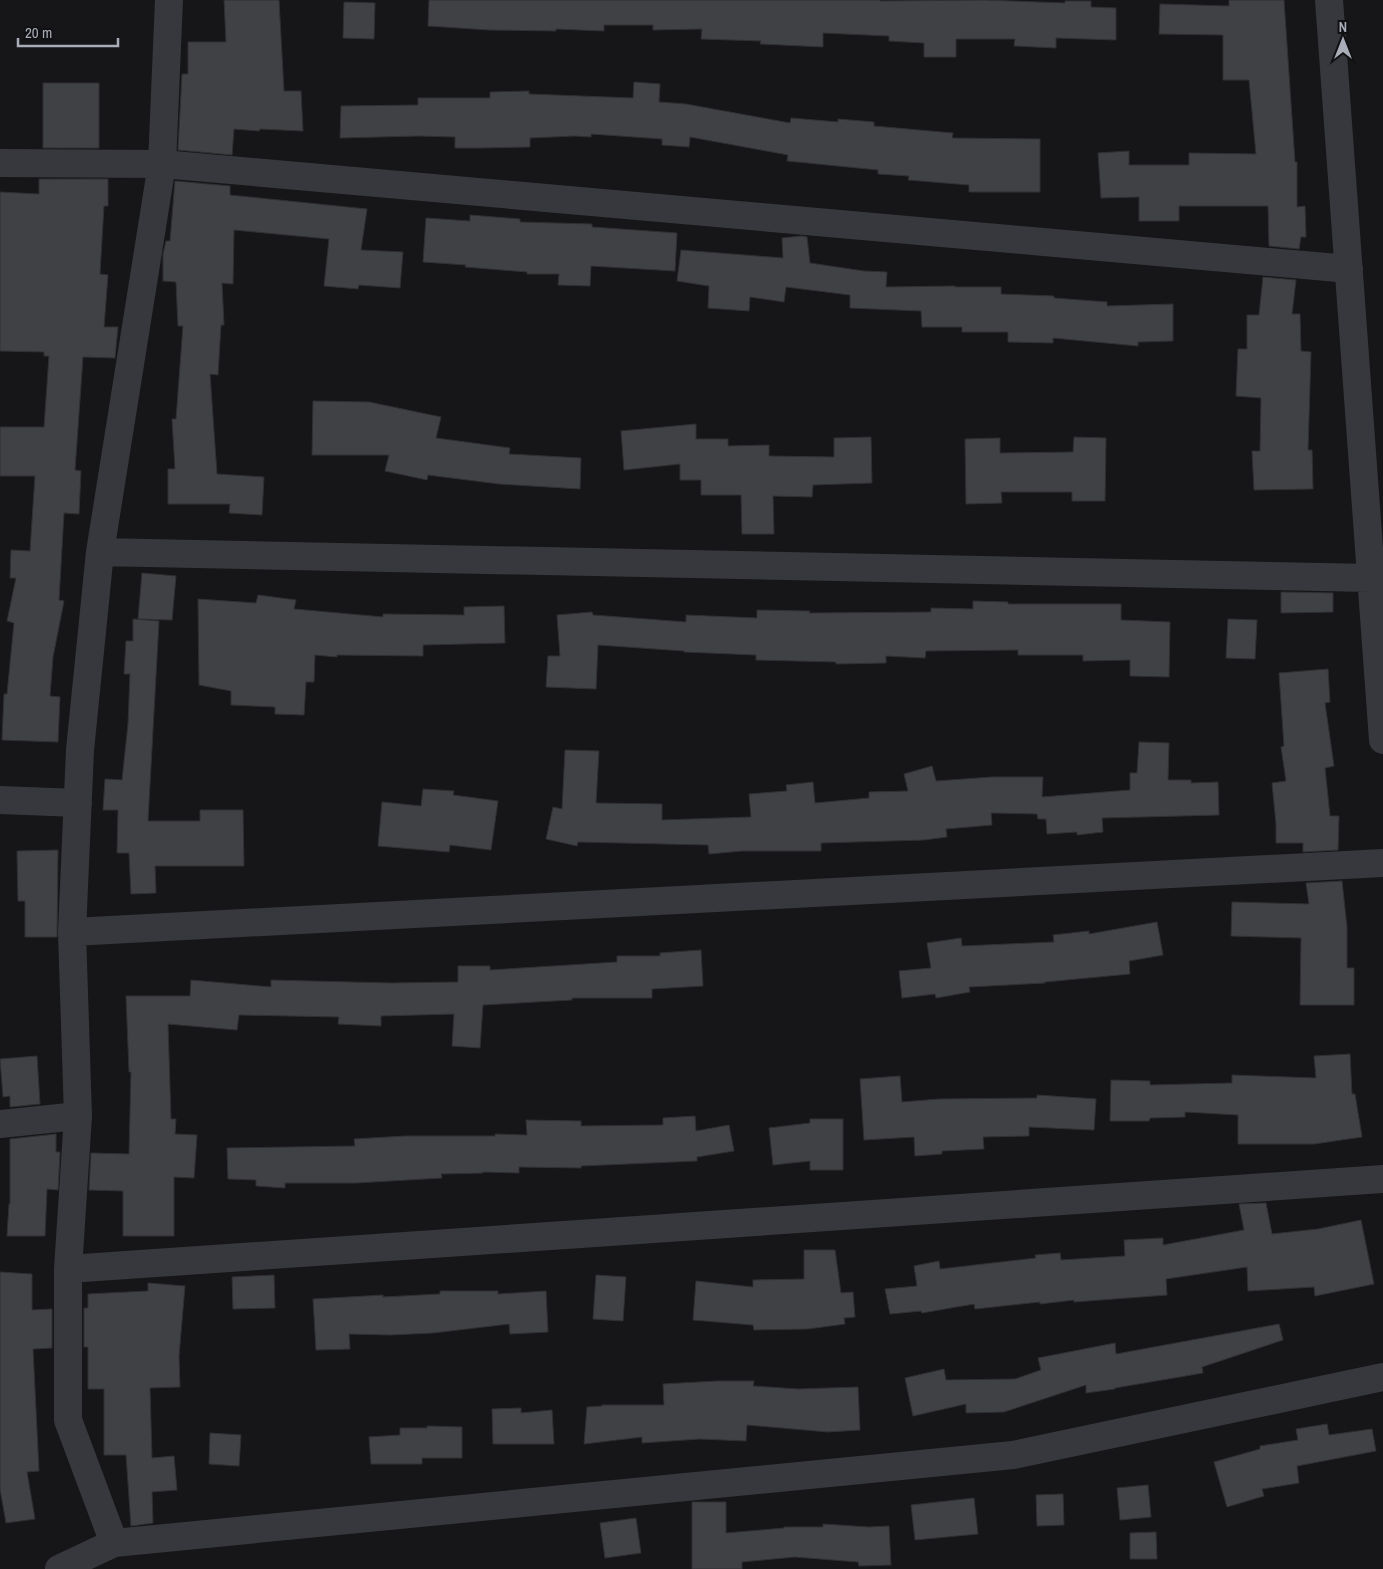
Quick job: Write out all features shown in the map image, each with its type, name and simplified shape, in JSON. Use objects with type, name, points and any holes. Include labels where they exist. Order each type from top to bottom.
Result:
[{"type":"street","points":[[114,1543],[68,1420],[68,1269],[78,1116],[72,932],[80,750],[100,552],[162,164],[169,0]]},
{"type":"street","points":[[1329,0],[1348,269],[1375,516],[1372,578],[1383,740]]},
{"type":"street","points":[[0,163],[162,164],[1348,269]]},
{"type":"street","points":[[100,552],[1372,578]]},
{"type":"street","points":[[0,800],[78,803]]},
{"type":"street","points":[[72,932],[1383,863]]},
{"type":"street","points":[[0,1124],[78,1116]]},
{"type":"street","points":[[68,1269],[1383,1179]]},
{"type":"street","points":[[59,1569],[114,1543],[1013,1455],[1383,1377]]},
{"type":"building","points":[[224,0],[279,0],[284,91],[301,91],[303,131],[234,129],[232,155],[178,150],[182,74],[188,74],[188,42],[226,42]]},
{"type":"building","points":[[429,0],[985,0],[1065,3],[1065,1],[1091,1],[1091,7],[1116,8],[1116,40],[1056,38],[1056,48],[1014,46],[1015,39],[956,39],[956,57],[924,57],[924,43],[889,41],[889,36],[823,33],[823,47],[760,44],[761,41],[701,39],[702,29],[653,30],[653,25],[604,25],[604,31],[556,29],[556,31],[489,30],[428,26]]},
{"type":"building","points":[[1229,0],[1284,0],[1295,162],[1297,162],[1297,207],[1305,206],[1306,237],[1301,237],[1299,249],[1269,246],[1268,206],[1179,206],[1179,221],[1139,221],[1139,197],[1101,198],[1098,153],[1129,151],[1129,165],[1189,165],[1189,153],[1256,154],[1249,80],[1223,80],[1223,35],[1159,34],[1160,4],[1229,6]]},
{"type":"building","points":[[344,2],[375,3],[374,39],[343,38]]},
{"type":"building","points":[[634,82],[660,84],[659,102],[686,104],[790,123],[791,118],[838,122],[838,119],[874,122],[874,126],[953,133],[952,138],[1040,139],[1040,192],[969,192],[969,185],[908,180],[909,176],[878,174],[878,170],[787,161],[788,155],[690,137],[689,147],[662,145],[662,139],[591,134],[591,137],[530,138],[530,147],[481,148],[455,148],[455,137],[340,138],[341,106],[418,105],[418,98],[490,98],[490,92],[529,91],[529,94],[633,98]]},
{"type":"building","points":[[43,83],[99,83],[99,148],[43,148]]},
{"type":"building","points":[[39,179],[108,179],[108,206],[104,206],[100,274],[108,275],[104,327],[118,327],[115,358],[83,357],[75,470],[81,471],[79,514],[64,513],[59,600],[64,601],[53,657],[50,696],[60,697],[58,742],[2,740],[4,694],[7,694],[14,623],[7,621],[16,578],[10,578],[11,550],[30,551],[35,476],[0,476],[0,427],[44,427],[49,356],[44,356],[44,352],[0,351],[0,192],[39,194]]},
{"type":"building","points":[[175,181],[230,186],[230,195],[367,209],[361,250],[403,252],[400,288],[359,285],[358,289],[324,286],[329,239],[234,230],[233,284],[222,283],[224,325],[221,325],[218,375],[210,374],[217,474],[264,477],[262,515],[229,513],[230,504],[168,504],[168,469],[175,469],[172,419],[176,419],[183,326],[178,326],[176,282],[163,281],[163,254],[166,241],[170,241]]},
{"type":"building","points":[[470,215],[520,219],[520,222],[592,224],[592,227],[677,233],[675,271],[591,266],[590,286],[558,285],[559,274],[527,274],[527,272],[423,262],[426,218],[470,221]]},
{"type":"building","points":[[807,237],[810,263],[864,271],[887,272],[886,287],[1001,287],[1001,294],[1054,296],[1054,298],[1107,302],[1107,306],[1173,304],[1173,341],[1138,342],[1138,346],[1053,338],[1053,343],[1008,342],[1008,332],[962,332],[962,327],[922,327],[921,311],[850,308],[850,295],[786,287],[784,302],[750,297],[749,311],[708,308],[709,286],[677,281],[681,250],[783,258],[782,238]]},
{"type":"building","points":[[1263,277],[1296,280],[1292,314],[1300,314],[1301,351],[1311,352],[1308,450],[1312,450],[1313,489],[1254,490],[1252,451],[1260,451],[1261,398],[1236,396],[1238,349],[1247,349],[1247,315],[1259,315]]},
{"type":"building","points":[[313,401],[369,402],[441,417],[436,438],[510,448],[509,454],[581,458],[580,489],[499,484],[428,475],[427,480],[385,471],[389,455],[312,455]]},
{"type":"building","points":[[696,424],[696,439],[728,439],[728,446],[769,445],[769,456],[834,457],[834,438],[871,437],[872,483],[813,485],[812,497],[773,496],[774,534],[742,534],[741,495],[701,495],[701,480],[680,480],[680,464],[624,470],[621,431]]},
{"type":"building","points":[[1074,437],[1106,438],[1105,501],[1072,501],[1072,492],[1001,492],[1002,503],[966,504],[965,439],[1000,438],[1000,453],[1073,452]]},
{"type":"building","points":[[142,573],[176,576],[172,620],[138,619]]},
{"type":"building","points":[[1281,592],[1333,593],[1333,612],[1281,613]]},
{"type":"building","points":[[258,595],[296,600],[294,609],[383,617],[383,614],[464,615],[464,607],[504,606],[505,643],[423,645],[423,656],[337,655],[337,657],[315,655],[314,682],[306,682],[304,715],[275,714],[275,707],[231,705],[231,691],[199,685],[198,599],[256,603]]},
{"type":"building","points":[[973,601],[1008,602],[1008,604],[1121,604],[1121,620],[1170,622],[1169,677],[1130,676],[1130,660],[1083,661],[1083,655],[1018,655],[1018,650],[926,651],[925,658],[886,656],[886,663],[836,664],[836,662],[756,660],[756,655],[684,652],[598,645],[596,689],[546,687],[548,656],[560,656],[557,615],[592,612],[593,615],[686,622],[686,615],[757,618],[757,610],[810,611],[809,613],[931,612],[931,608],[973,609]]},
{"type":"building","points":[[133,619],[159,621],[148,821],[200,821],[200,810],[243,810],[244,866],[155,866],[156,893],[131,894],[129,853],[117,853],[118,810],[103,810],[105,779],[122,780],[128,724],[130,674],[124,674],[126,641],[133,641]]},
{"type":"building","points":[[1228,619],[1257,620],[1255,659],[1226,658]]},
{"type":"building","points":[[1328,669],[1330,702],[1325,703],[1334,766],[1325,768],[1330,816],[1339,816],[1338,850],[1303,852],[1303,843],[1276,843],[1272,783],[1286,781],[1281,747],[1284,746],[1279,673]]},
{"type":"building","points":[[1139,742],[1169,743],[1168,780],[1191,780],[1191,783],[1218,782],[1219,815],[1102,818],[1103,832],[1077,835],[1077,832],[1047,834],[1046,819],[1038,819],[1037,814],[991,813],[992,825],[946,829],[947,837],[924,840],[821,843],[821,851],[742,851],[709,854],[708,845],[578,842],[577,846],[546,839],[553,807],[562,809],[565,750],[599,751],[596,803],[662,804],[662,820],[751,817],[749,794],[787,791],[786,785],[813,782],[815,803],[869,798],[869,792],[908,791],[904,774],[932,766],[936,781],[992,777],[1043,777],[1042,797],[1130,790],[1130,773],[1137,773]]},
{"type":"building","points":[[423,789],[454,791],[453,795],[498,801],[491,850],[450,845],[449,852],[378,846],[382,802],[421,806]]},
{"type":"building","points":[[58,850],[57,937],[25,937],[25,901],[18,901],[17,851]]},
{"type":"building","points":[[1342,881],[1347,927],[1347,968],[1354,968],[1354,1005],[1300,1005],[1301,938],[1231,936],[1232,902],[1309,904],[1306,883]]},
{"type":"building","points":[[1157,922],[1163,955],[1129,961],[1130,974],[1045,983],[969,987],[970,992],[936,998],[935,994],[902,998],[899,971],[931,968],[927,943],[961,938],[962,946],[1054,942],[1053,935],[1089,931],[1089,934]]},
{"type":"building","points":[[701,950],[703,986],[652,989],[652,998],[572,998],[572,1000],[483,1005],[480,1048],[452,1046],[454,1014],[381,1016],[381,1026],[338,1024],[339,1017],[239,1015],[237,1030],[168,1024],[171,1119],[176,1119],[175,1134],[197,1135],[194,1178],[174,1177],[174,1236],[123,1236],[123,1191],[89,1190],[91,1153],[129,1154],[131,1072],[129,1072],[126,996],[190,996],[191,980],[271,987],[271,980],[391,983],[458,982],[458,966],[490,966],[490,970],[617,962],[617,956],[660,956],[660,953]]},
{"type":"building","points":[[1350,1054],[1352,1094],[1355,1094],[1362,1137],[1314,1144],[1238,1144],[1238,1115],[1185,1112],[1185,1117],[1150,1118],[1149,1121],[1110,1121],[1111,1080],[1150,1081],[1150,1085],[1232,1083],[1232,1075],[1316,1078],[1314,1056]]},
{"type":"building","points":[[37,1056],[40,1104],[10,1107],[10,1096],[3,1097],[0,1059]]},
{"type":"building","points":[[900,1076],[902,1102],[939,1099],[1037,1098],[1037,1095],[1096,1099],[1094,1130],[1029,1127],[1029,1136],[983,1137],[984,1149],[942,1151],[942,1154],[915,1156],[914,1137],[864,1140],[860,1079]]},
{"type":"building","points":[[695,1116],[696,1131],[729,1125],[734,1151],[697,1157],[697,1161],[581,1166],[581,1168],[519,1167],[519,1173],[441,1174],[442,1178],[356,1183],[285,1183],[285,1188],[256,1186],[256,1180],[228,1179],[227,1148],[355,1146],[354,1139],[405,1136],[527,1135],[526,1120],[581,1121],[581,1126],[663,1125],[663,1118]]},
{"type":"building","points":[[810,1119],[843,1119],[843,1170],[810,1170],[810,1161],[773,1165],[769,1128],[810,1123]]},
{"type":"building","points":[[56,1134],[56,1152],[60,1152],[58,1190],[47,1189],[45,1236],[7,1236],[10,1204],[10,1139]]},
{"type":"building","points":[[1266,1203],[1272,1234],[1318,1229],[1361,1220],[1374,1284],[1315,1296],[1314,1287],[1248,1291],[1247,1267],[1166,1279],[1167,1295],[1074,1302],[1074,1300],[1040,1304],[1040,1302],[975,1309],[974,1304],[922,1313],[921,1311],[890,1314],[885,1289],[917,1286],[914,1266],[939,1261],[940,1269],[1036,1258],[1035,1255],[1060,1253],[1061,1260],[1125,1256],[1124,1240],[1163,1238],[1163,1245],[1244,1230],[1239,1204]]},
{"type":"building","points":[[804,1250],[835,1250],[841,1293],[853,1292],[855,1317],[844,1318],[845,1324],[808,1329],[754,1330],[753,1325],[693,1320],[696,1281],[753,1287],[753,1280],[804,1279]]},
{"type":"building","points":[[0,1272],[32,1274],[32,1310],[52,1309],[52,1348],[33,1349],[39,1471],[27,1472],[35,1519],[6,1523],[0,1489]]},
{"type":"building","points":[[274,1275],[275,1308],[233,1309],[232,1277]]},
{"type":"building","points":[[596,1275],[626,1277],[623,1321],[593,1319]]},
{"type":"building","points":[[148,1283],[185,1286],[179,1356],[180,1387],[150,1388],[152,1458],[174,1456],[177,1490],[152,1492],[153,1523],[131,1526],[126,1455],[104,1455],[104,1389],[88,1389],[88,1347],[84,1347],[84,1308],[88,1308],[88,1294],[148,1291]]},
{"type":"building","points":[[440,1291],[498,1291],[498,1294],[546,1291],[548,1332],[510,1334],[509,1324],[433,1333],[349,1334],[350,1349],[316,1350],[313,1299],[440,1294]]},
{"type":"building","points":[[1279,1324],[1283,1340],[1202,1367],[1203,1373],[1086,1393],[1086,1385],[1004,1412],[966,1413],[966,1404],[913,1416],[905,1378],[944,1369],[946,1380],[1015,1379],[1041,1370],[1038,1358],[1115,1343],[1116,1354]]},
{"type":"building","points":[[754,1381],[753,1386],[798,1389],[858,1387],[860,1430],[828,1432],[747,1425],[746,1441],[700,1439],[642,1443],[642,1437],[584,1444],[587,1407],[602,1405],[664,1405],[663,1384]]},
{"type":"building","points":[[521,1408],[521,1413],[552,1410],[554,1444],[493,1444],[492,1409]]},
{"type":"building","points":[[1327,1424],[1329,1435],[1372,1429],[1376,1451],[1297,1466],[1299,1483],[1262,1489],[1264,1496],[1227,1507],[1214,1462],[1260,1449],[1260,1446],[1298,1440],[1296,1429]]},
{"type":"building","points":[[427,1426],[462,1427],[462,1458],[422,1458],[422,1464],[371,1464],[369,1437],[400,1435],[400,1428],[427,1428]]},
{"type":"building","points":[[210,1433],[241,1435],[239,1466],[209,1464]]},
{"type":"building","points":[[1148,1485],[1151,1517],[1120,1520],[1117,1488]]},
{"type":"building","points":[[1063,1494],[1064,1525],[1037,1526],[1036,1495]]},
{"type":"building","points":[[974,1498],[978,1534],[915,1540],[911,1505]]},
{"type":"building","points":[[692,1502],[726,1502],[726,1533],[784,1527],[823,1527],[823,1524],[869,1527],[889,1526],[891,1565],[859,1566],[858,1562],[795,1557],[742,1562],[742,1569],[692,1569]]},
{"type":"building","points":[[636,1518],[641,1553],[605,1558],[600,1523]]},
{"type":"building","points":[[1156,1532],[1157,1559],[1130,1559],[1130,1533]]}]
